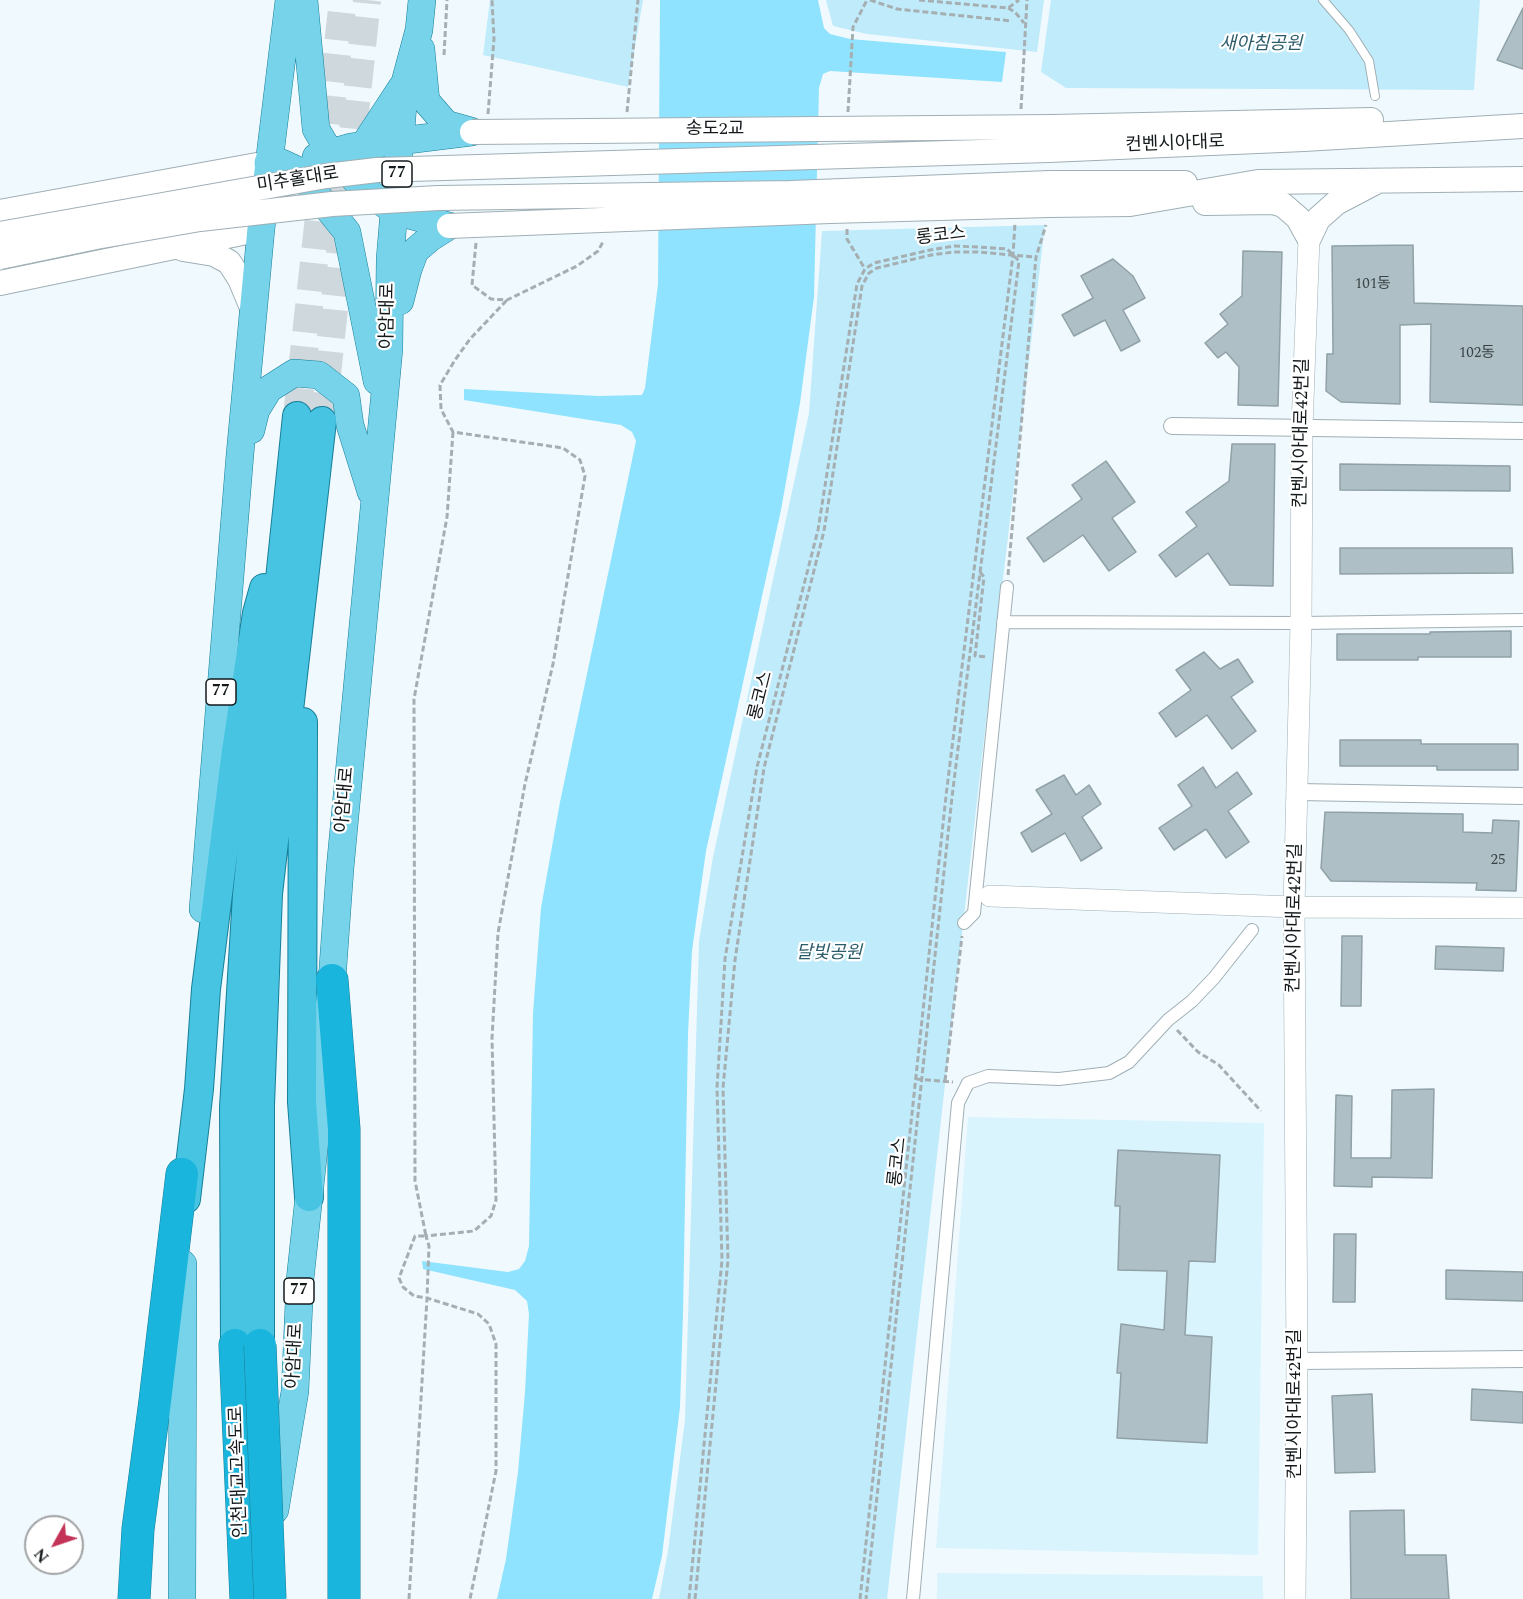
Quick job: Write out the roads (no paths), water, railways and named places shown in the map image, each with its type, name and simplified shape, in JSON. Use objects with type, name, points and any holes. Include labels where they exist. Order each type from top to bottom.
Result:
[{"type":"highway","name":"아암대로","points":[[309,418],[308,537],[268,894],[260,1105],[247,1345],[234,1107],[245,918],[289,490],[309,418]]},
{"type":"highway","points":[[183,1229],[199,1089],[206,989],[236,751],[257,613],[289,490]]},
{"type":"highway","points":[[308,537],[302,776],[302,1102],[309,1197]]},
{"type":"highway","points":[[332,980],[344,1129],[344,1599]]},
{"type":"highway","points":[[134,1599],[138,1529],[182,1174]]},
{"type":"highway","name":"인천대교고속도로","points":[[246,1599],[247,1345]]},
{"type":"highway","name":"인천대교고속도로","points":[[247,1345],[270,1599]]},
{"type":"main road","name":"77","points":[[182,1599],[182,1174],[253,310],[267,216],[268,163],[289,0]]},
{"type":"main road","points":[[304,0],[316,129],[336,159],[364,189],[394,211],[448,226],[599,220],[829,201]]},
{"type":"main road","name":"아암대로","points":[[256,1599],[276,1503],[295,1391],[300,1280],[332,980],[340,869],[389,349],[390,260],[405,82],[419,30],[422,0]]},
{"type":"main road","points":[[419,30],[426,101],[446,124],[472,132]]},
{"type":"main road","points":[[364,145],[405,82]]},
{"type":"main road","name":"컨벤시아대로","points":[[829,129],[1050,139],[1304,139],[1523,125]]},
{"type":"main road","name":"송도2교","points":[[472,132],[829,129]]},
{"type":"main road","points":[[314,187],[314,157],[336,159],[364,145],[472,132]]},
{"type":"main road","name":"컨벤시아대로","points":[[827,157],[1050,139]]},
{"type":"main road","name":"송도2교","points":[[600,164],[827,157]]},
{"type":"main road","points":[[0,212],[268,163],[282,163],[314,187],[347,232],[383,412]]},
{"type":"main road","name":"미추홀대로","points":[[0,234],[314,178],[377,170],[600,164]]},
{"type":"main road","name":"컨벤시아대로","points":[[1048,203],[1258,182],[1523,178]]},
{"type":"main road","points":[[1309,238],[1318,219],[1336,203],[1381,180]]},
{"type":"main road","name":"컨벤시아대로","points":[[829,201],[1130,204],[1258,182]]},
{"type":"main road","points":[[0,283],[172,247],[267,216],[314,187]]},
{"type":"main road","name":"미추홀대로","points":[[0,257],[200,219],[267,216],[314,187],[438,198],[603,196],[829,201]]},
{"type":"main road","points":[[1130,204],[1273,202],[1284,205],[1298,218],[1309,238]]},
{"type":"main road","points":[[389,349],[408,270],[416,251],[448,226]]},
{"type":"main road","points":[[172,247],[214,254],[229,262],[240,279],[253,310]]},
{"type":"main road","points":[[240,454],[250,439],[255,410],[269,389],[294,373],[319,375],[346,396],[350,425],[375,502]]},
{"type":"street","name":"컨벤시아대로42번길","points":[[1295,1599],[1297,1361],[1294,907],[1301,623],[1302,428],[1309,238]]},
{"type":"street","points":[[1172,426],[1523,431]]},
{"type":"street","points":[[964,923],[974,913],[1007,587]]},
{"type":"street","points":[[1003,622],[1301,623],[1523,620]]},
{"type":"street","points":[[1298,792],[1523,796]]},
{"type":"street","points":[[990,896],[1294,907],[1523,908]]},
{"type":"street","points":[[913,1599],[958,1103],[968,1083],[988,1076],[1059,1079],[1109,1073],[1129,1062],[1168,1020],[1192,1001],[1214,978],[1252,930]]},
{"type":"street","points":[[1297,1361],[1523,1359]]},
{"type":"lane","points":[[1323,0],[1348,30],[1369,61],[1375,96]]},
{"type":"water","points":[[660,0],[818,0],[824,28],[830,34],[850,39],[1006,52],[1002,82],[830,71],[823,74],[819,88],[814,297],[800,403],[781,510],[706,851],[692,951],[688,1034],[680,1407],[662,1556],[652,1599],[497,1599],[506,1559],[518,1472],[525,1392],[529,1314],[527,1301],[515,1290],[423,1269],[422,1261],[508,1272],[519,1269],[525,1261],[529,1246],[533,1013],[541,908],[560,802],[636,441],[632,432],[621,425],[464,400],[464,389],[599,396],[642,395],[645,388],[658,284]]},
{"type":"tunnel","points":[[297,416],[343,0]]},
{"type":"tunnel","points":[[322,421],[367,0]]},
{"type":"park label","name":"새아침공원","points":[[1261,45]]},
{"type":"park label","name":"달빛공원","points":[[829,954]]}]
